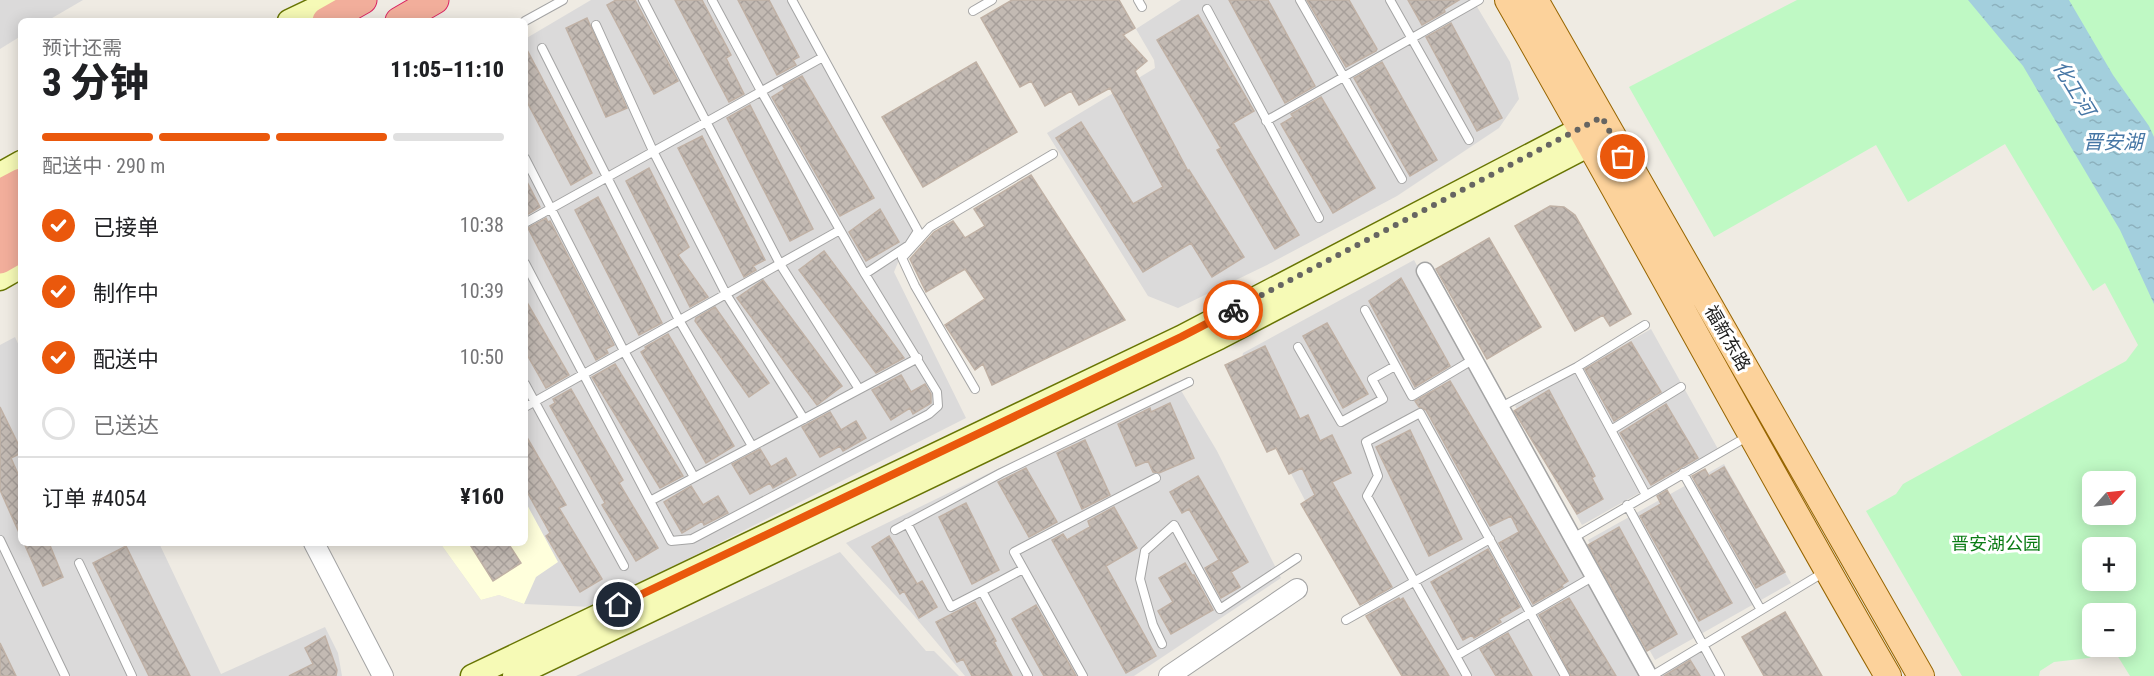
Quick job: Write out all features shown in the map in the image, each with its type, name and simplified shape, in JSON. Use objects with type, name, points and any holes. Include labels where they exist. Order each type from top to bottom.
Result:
[{"type":"highway","points":[[331,18],[363,0]]},
{"type":"highway","points":[[404,18],[435,0]]},
{"type":"highway","points":[[0,194],[18,184]]},
{"type":"highway","points":[[0,215],[18,205]]},
{"type":"highway","points":[[0,239],[18,229]]},
{"type":"highway","points":[[0,260],[18,250]]},
{"type":"main road","points":[[295,18],[333,0]]},
{"type":"main road","points":[[424,18],[450,0]]},
{"type":"main road","name":"福新东路","points":[[1508,0],[1596,131],[1921,676]]},
{"type":"main road","name":"福新东路","points":[[1535,0],[1596,131],[1751,435],[1886,675]]},
{"type":"main road","points":[[472,676],[1091,378],[1181,337],[1596,131]]},
{"type":"main road","points":[[514,676],[1212,342],[1596,131]]},
{"type":"main road","points":[[0,174],[18,164]]},
{"type":"main road","points":[[0,279],[18,269]]},
{"type":"street","points":[[1425,271],[1651,676]]},
{"type":"street","points":[[316,546],[383,676]]},
{"type":"street","points":[[1169,676],[1297,589]]},
{"type":"lane","points":[[528,19],[564,0]]},
{"type":"lane","points":[[643,0],[780,264],[859,389]]},
{"type":"lane","points":[[528,269],[671,541],[692,539],[919,420],[938,406],[937,392],[865,274],[712,0]]},
{"type":"lane","points":[[792,0],[918,231],[909,246],[865,274]]},
{"type":"lane","points":[[973,11],[992,0]]},
{"type":"lane","points":[[1300,0],[1402,179]]},
{"type":"lane","points":[[1390,0],[1469,140]]},
{"type":"lane","points":[[1266,121],[1479,0]]},
{"type":"lane","points":[[1207,9],[1318,218]]},
{"type":"lane","points":[[596,25],[653,151],[726,294],[804,419]]},
{"type":"lane","points":[[542,48],[679,320],[752,446]]},
{"type":"lane","points":[[528,221],[823,57]]},
{"type":"lane","points":[[975,389],[915,286],[902,258],[930,227],[1053,154]]},
{"type":"lane","points":[[528,164],[624,351],[694,477]]},
{"type":"lane","points":[[528,406],[840,230]]},
{"type":"lane","points":[[1365,310],[1412,396],[1474,359]]},
{"type":"lane","points":[[1501,407],[1577,367],[1644,325]]},
{"type":"lane","points":[[1298,347],[1341,423],[1383,399],[1372,379],[1395,366]]},
{"type":"lane","points":[[650,501],[918,358]]},
{"type":"lane","points":[[1577,367],[1646,495]]},
{"type":"lane","points":[[895,530],[1001,473],[1188,382]]},
{"type":"lane","points":[[1611,430],[1681,387]]},
{"type":"lane","points":[[528,389],[624,566]]},
{"type":"lane","points":[[1467,676],[1367,496],[1378,476],[1366,442],[1420,413],[1565,676]]},
{"type":"lane","points":[[1573,538],[1751,435]]},
{"type":"lane","points":[[1683,473],[1761,610]]},
{"type":"lane","points":[[1083,676],[1014,552],[1156,478]]},
{"type":"lane","points":[[1627,505],[1720,676]]},
{"type":"lane","points":[[908,523],[951,607],[1023,569]]},
{"type":"lane","points":[[1162,644],[1153,625],[1140,579],[1145,551],[1174,525],[1220,609],[1297,558]]},
{"type":"lane","points":[[1346,620],[1490,539]]},
{"type":"lane","points":[[0,540],[65,676]]},
{"type":"lane","points":[[79,562],[132,676]]},
{"type":"lane","points":[[1651,676],[1827,571]]},
{"type":"lane","points":[[1456,656],[1594,576]]},
{"type":"lane","points":[[981,591],[1028,676]]},
{"type":"shaded area","points":[[0,0],[83,0],[52,18],[18,18],[18,38],[0,49]]},
{"type":"shaded area","points":[[591,0],[788,0],[917,236],[899,260],[894,272],[966,418],[593,607],[524,604],[499,595],[481,600],[442,546],[528,546],[528,37]]},
{"type":"shaded area","points":[[1181,0],[1473,0],[1510,62],[1519,99],[1499,128],[1397,196],[1267,265],[1178,308],[1148,296],[1047,133],[1155,68],[1154,60],[1136,29]]},
{"type":"shaded area","points":[[1414,260],[1642,676],[1405,676],[1309,508],[1239,374],[1243,353]]},
{"type":"shaded area","points":[[1651,329],[1718,449],[1582,525],[1515,406]]},
{"type":"shaded area","points":[[15,337],[18,344],[18,546],[160,546],[221,674],[325,627],[338,653],[342,676],[0,676],[0,345]]},
{"type":"shaded area","points":[[1176,382],[1217,451],[1281,578],[1134,676],[965,676],[910,611],[846,543]]},
{"type":"shaded area","points":[[1724,464],[1791,583],[1655,660],[1588,540]]},
{"type":"shaded area","points":[[528,507],[558,562],[536,577],[524,604],[499,595],[481,600],[442,546],[528,546]]},
{"type":"shaded area","points":[[840,552],[926,651],[934,651],[959,676],[576,676]]},
{"type":"shaded area","points":[[1700,651],[1715,676],[1659,676]]},
{"type":"green space","name":"晋安湖公园","points":[[1797,0],[2154,0],[2154,676],[2130,676],[2118,657],[2136,657],[2136,603],[2082,603],[2082,657],[2091,657],[2054,662],[2040,671],[2039,676],[1962,676],[1866,511],[1896,494],[1903,484],[2126,361],[2138,345],[2105,283],[2093,291],[2005,144],[1908,202],[1876,145],[1714,237],[1629,87]]},
{"type":"water","name":"晋安湖","points":[[1968,0],[2069,0],[2113,75],[2149,126],[2154,137],[2154,304],[2120,230],[2023,66]]},
{"type":"building","points":[[616,0],[635,0],[678,81],[654,94],[607,5]]},
{"type":"building","points":[[675,0],[702,0],[731,55],[726,58],[744,94],[729,102]]},
{"type":"building","points":[[738,0],[769,0],[799,57],[793,60],[796,65],[777,75]]},
{"type":"building","points":[[1012,0],[1119,0],[1135,28],[1123,35],[1147,61],[1135,71],[1188,171],[1244,257],[1212,277],[1191,243],[1143,272],[1056,138],[1081,122],[1133,204],[1163,187],[1110,88],[1079,105],[1071,91],[1045,106],[1031,81],[1020,87],[981,18]]},
{"type":"building","points":[[1229,0],[1268,0],[1315,86],[1285,103]]},
{"type":"building","points":[[1307,0],[1349,0],[1377,49],[1376,51],[1346,67]]},
{"type":"building","points":[[1408,0],[1459,0],[1444,9],[1445,12],[1422,25]]},
{"type":"building","points":[[1198,15],[1254,111],[1233,123],[1299,235],[1275,249],[1217,150],[1221,148],[1157,40]]},
{"type":"building","points":[[587,18],[627,108],[606,117],[566,28]]},
{"type":"building","points":[[1451,23],[1502,118],[1477,131],[1426,37]]},
{"type":"building","points":[[528,52],[592,173],[571,185],[528,104]]},
{"type":"building","points":[[976,62],[1017,132],[923,187],[882,117]]},
{"type":"building","points":[[1382,62],[1437,160],[1410,176],[1354,78]]},
{"type":"building","points":[[802,76],[874,198],[840,216],[772,97],[785,89],[783,86]]},
{"type":"building","points":[[1321,97],[1375,188],[1333,213],[1281,124],[1293,117],[1291,114]]},
{"type":"building","points":[[750,105],[813,229],[790,241],[727,118]]},
{"type":"building","points":[[702,136],[765,260],[753,266],[756,270],[744,277],[678,148]]},
{"type":"building","points":[[649,168],[689,247],[678,255],[708,297],[690,307],[626,181]]},
{"type":"building","points":[[1031,175],[1125,320],[992,385],[983,364],[975,370],[945,325],[985,299],[965,269],[926,292],[910,259],[934,232],[953,221],[965,238],[985,226],[974,209]]},
{"type":"building","points":[[528,184],[540,207],[528,214]]},
{"type":"building","points":[[598,197],[662,323],[639,335],[575,210]]},
{"type":"building","points":[[1550,206],[1564,207],[1575,215],[1631,314],[1610,326],[1603,315],[1575,331],[1515,226]]},
{"type":"building","points":[[880,209],[899,242],[866,261],[849,232]]},
{"type":"building","points":[[546,218],[548,222],[550,221],[614,345],[606,349],[608,353],[596,360],[528,228]]},
{"type":"building","points":[[1489,238],[1541,327],[1487,359],[1436,269]]},
{"type":"building","points":[[824,251],[904,358],[876,373],[799,270]]},
{"type":"building","points":[[1401,278],[1450,366],[1415,387],[1369,301]]},
{"type":"building","points":[[763,280],[842,386],[817,405],[737,298]]},
{"type":"building","points":[[528,304],[569,375],[546,388],[528,356]]},
{"type":"building","points":[[715,307],[769,383],[749,397],[695,321],[696,318]]},
{"type":"building","points":[[1327,323],[1368,394],[1343,408],[1303,336]]},
{"type":"building","points":[[668,334],[734,446],[706,463],[641,352],[646,349],[645,347]]},
{"type":"building","points":[[1631,342],[1661,392],[1614,421],[1585,369]]},
{"type":"building","points":[[1265,346],[1300,419],[1308,415],[1320,441],[1332,435],[1351,473],[1332,482],[1392,587],[1360,605],[1301,504],[1315,495],[1302,468],[1289,474],[1276,448],[1267,452],[1225,365]]},
{"type":"building","points":[[615,364],[683,476],[660,488],[592,377]]},
{"type":"building","points":[[901,375],[911,392],[925,384],[931,394],[931,403],[913,414],[910,408],[891,420],[872,390]]},
{"type":"building","points":[[1450,381],[1568,581],[1562,585],[1563,587],[1533,604],[1499,543],[1519,532],[1511,516],[1490,526],[1426,410],[1419,407],[1415,401]]},
{"type":"building","points":[[571,389],[623,480],[619,483],[658,548],[636,561],[602,505],[605,503],[550,406],[555,403],[553,399]]},
{"type":"building","points":[[1549,390],[1595,476],[1592,478],[1603,499],[1577,514],[1514,411]]},
{"type":"building","points":[[1170,403],[1194,458],[1159,473],[1153,472],[1148,461],[1136,466],[1118,424],[1150,408],[1151,412]]},
{"type":"building","points":[[1666,404],[1698,458],[1651,485],[1620,433]]},
{"type":"building","points":[[0,407],[18,444],[18,454],[11,458],[18,474],[18,530],[0,490]]},
{"type":"building","points":[[830,412],[841,430],[856,421],[866,438],[843,451],[840,446],[820,457],[802,427]]},
{"type":"building","points":[[1410,430],[1462,539],[1429,556],[1376,447]]},
{"type":"building","points":[[528,439],[566,505],[559,508],[602,579],[580,592],[546,536],[550,533],[528,493]]},
{"type":"building","points":[[1085,440],[1110,495],[1082,509],[1057,453]]},
{"type":"building","points":[[760,449],[771,467],[786,458],[796,475],[773,488],[770,483],[750,494],[732,464]]},
{"type":"building","points":[[1724,467],[1785,572],[1756,588],[1692,476],[1705,469],[1709,476]]},
{"type":"building","points":[[1026,468],[1057,522],[1029,537],[998,482]]},
{"type":"building","points":[[1198,476],[1248,562],[1231,572],[1240,587],[1221,598],[1205,568],[1219,560],[1189,509],[1182,513],[1170,492]]},
{"type":"building","points":[[691,486],[703,505],[718,496],[728,513],[704,525],[702,521],[682,533],[664,502]]},
{"type":"building","points":[[1667,490],[1732,603],[1699,621],[1640,516],[1661,504],[1657,496]]},
{"type":"building","points":[[966,503],[999,570],[972,584],[939,517]]},
{"type":"building","points":[[1114,507],[1137,548],[1106,566],[1156,656],[1126,673],[1052,540],[1063,534],[1067,540],[1090,527],[1088,521]]},
{"type":"building","points":[[1619,527],[1677,634],[1647,651],[1588,545]]},
{"type":"building","points":[[889,536],[917,584],[922,581],[937,607],[919,618],[904,591],[900,594],[872,547]]},
{"type":"building","points":[[25,546],[50,546],[63,577],[43,586]]},
{"type":"building","points":[[126,546],[190,676],[149,676],[93,563]]},
{"type":"building","points":[[471,546],[510,546],[521,563],[493,581]]},
{"type":"building","points":[[1488,549],[1520,607],[1499,619],[1501,622],[1474,638],[1472,635],[1463,640],[1431,582]]},
{"type":"building","points":[[1185,563],[1213,610],[1171,634],[1158,611],[1173,602],[1159,578]]},
{"type":"building","points":[[1399,598],[1400,600],[1403,598],[1449,676],[1402,676],[1366,616]]},
{"type":"building","points":[[1569,598],[1616,676],[1571,676],[1539,615]]},
{"type":"building","points":[[975,602],[1012,676],[972,676],[963,659],[957,662],[936,622]]},
{"type":"building","points":[[1036,605],[1076,676],[1044,676],[1012,619]]},
{"type":"building","points":[[1785,612],[1822,676],[1764,676],[1742,637]]},
{"type":"building","points":[[1508,633],[1532,676],[1496,676],[1480,649]]},
{"type":"building","points":[[325,636],[337,670],[336,676],[289,676],[313,664],[305,648]]},
{"type":"building","points":[[0,643],[16,676],[0,676]]},
{"type":"building","points":[[1690,660],[1700,676],[1664,676]]},
{"type":"way so far","points":[[1233,310],[1602,117],[1623,157]]},
{"type":"route","points":[[619,605],[1181,337],[1233,310]]},
{"type":"water label","name":"化工河","points":[[2074,88]]}]
